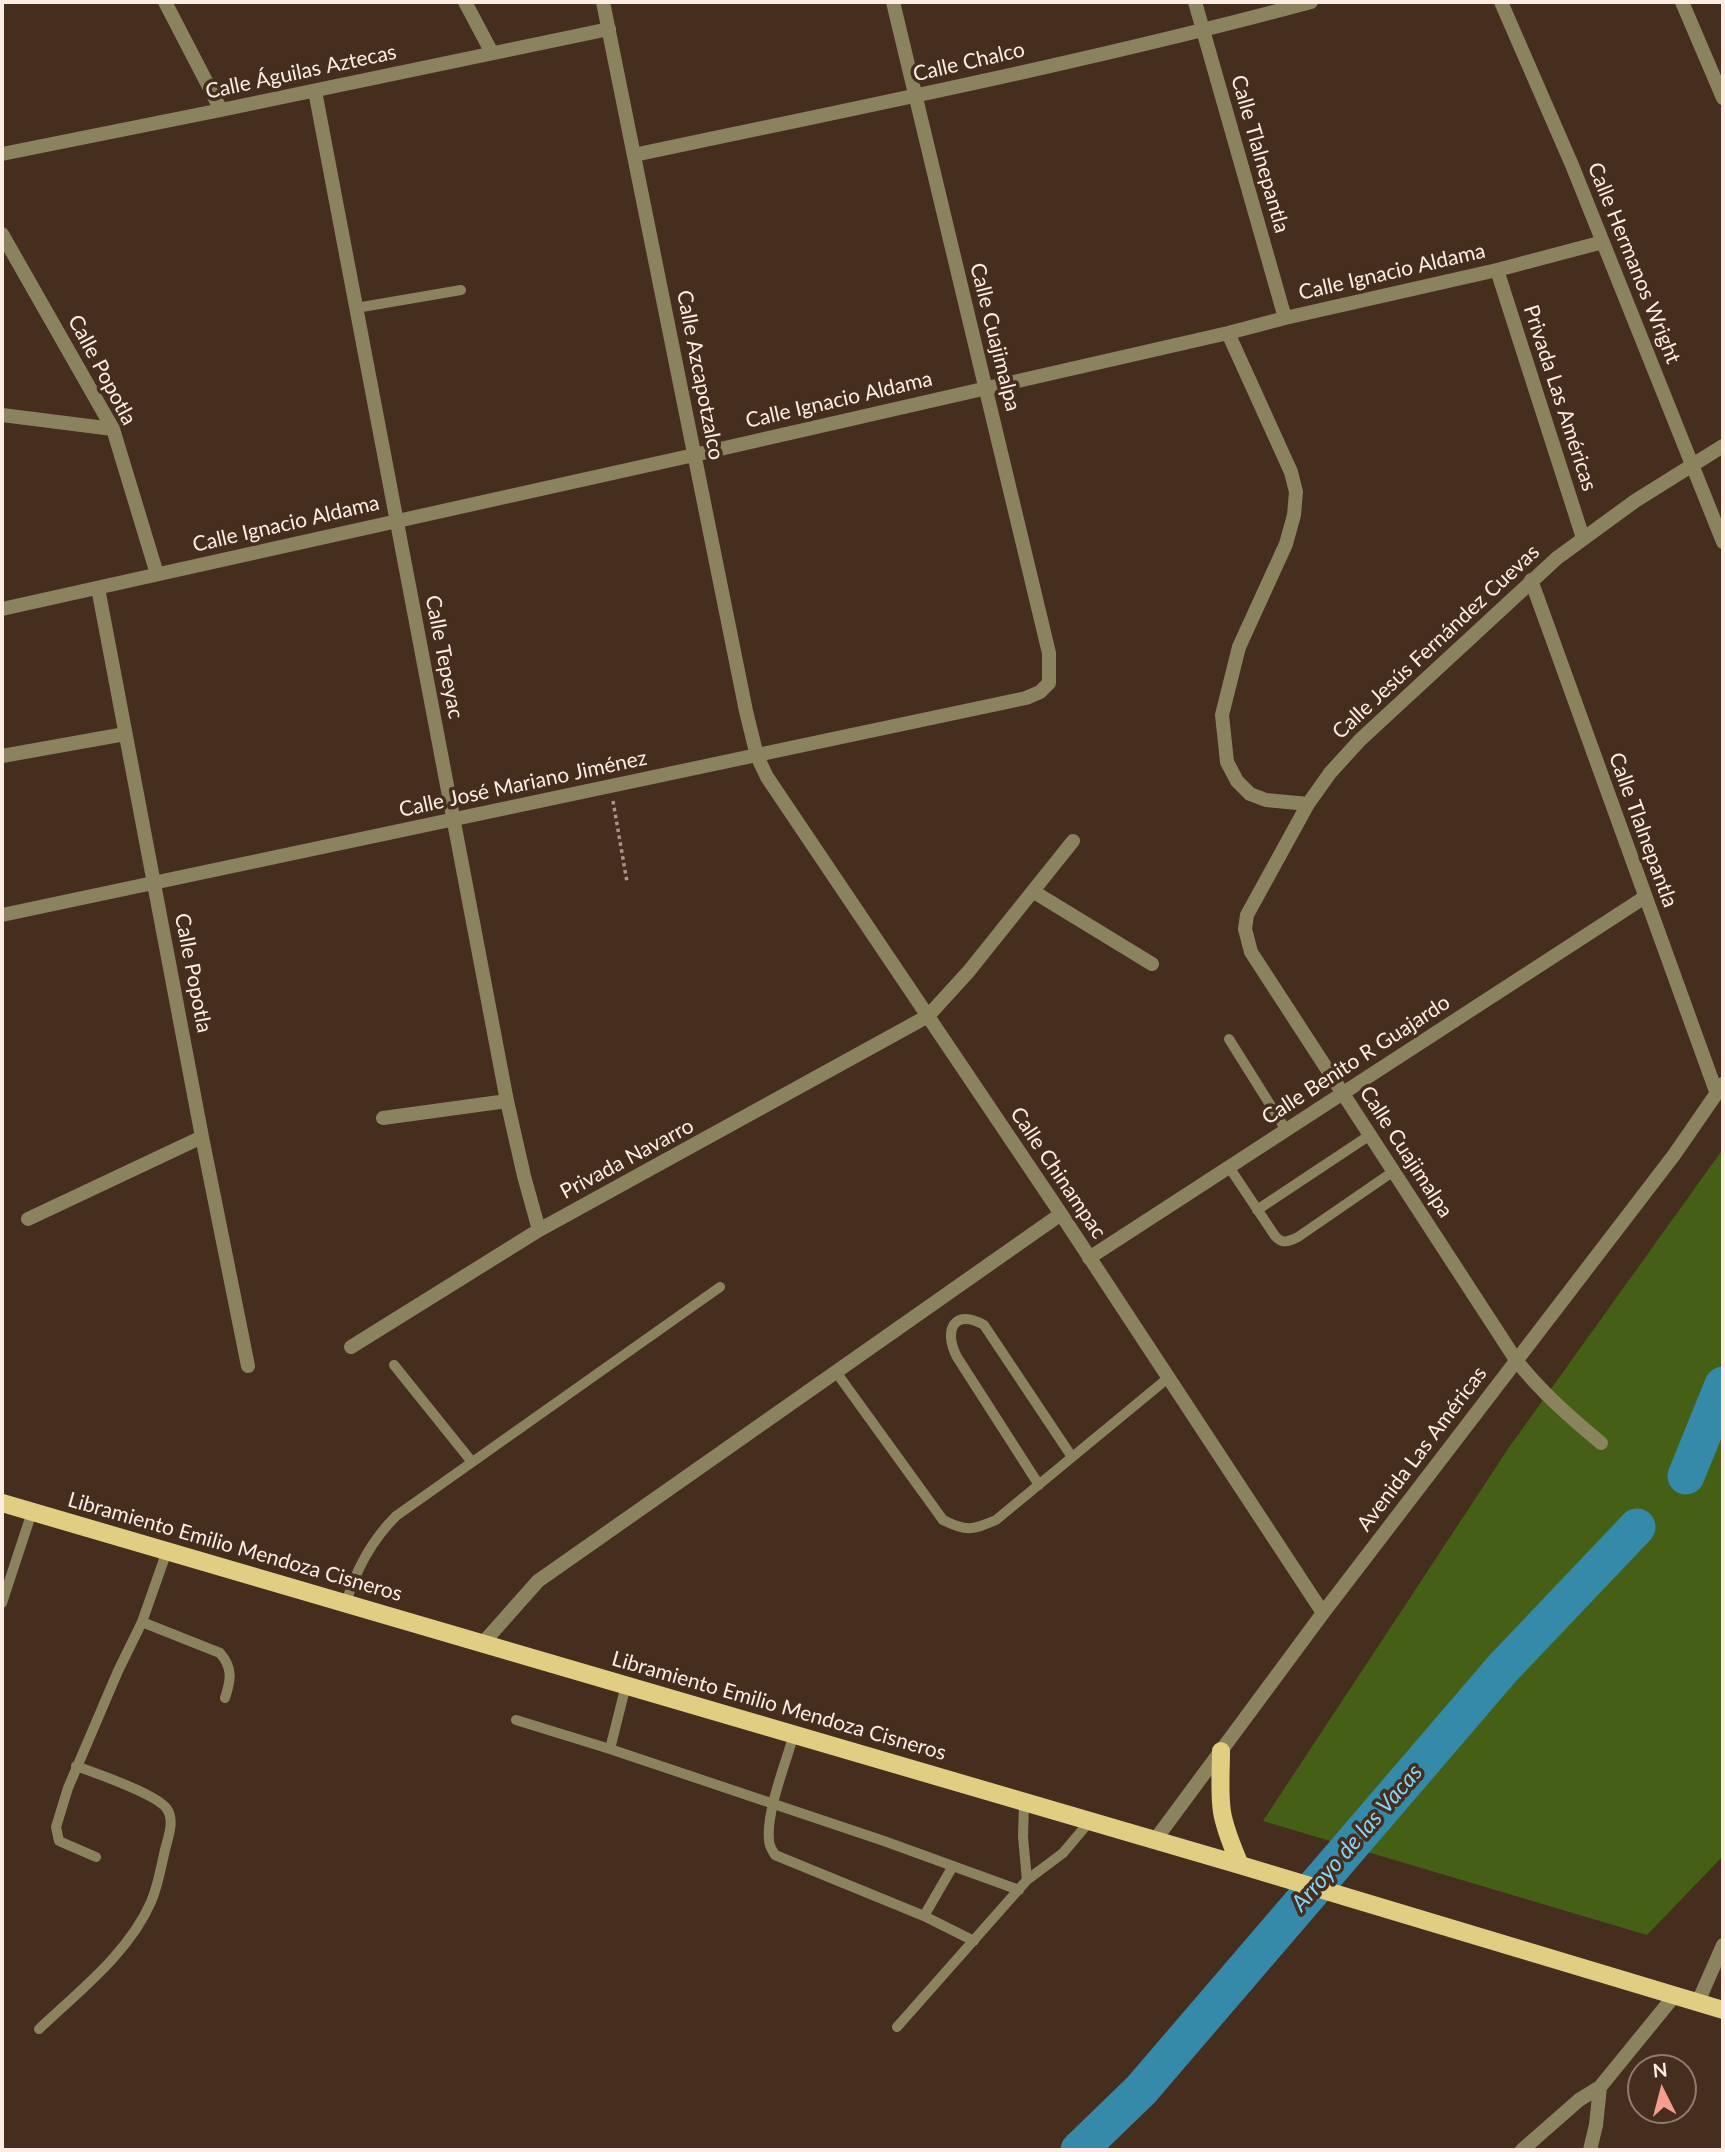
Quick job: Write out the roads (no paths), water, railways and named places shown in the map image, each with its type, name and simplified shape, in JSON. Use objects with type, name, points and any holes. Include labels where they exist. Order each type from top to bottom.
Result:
[{"type":"main road","name":"Libramiento Emilio Mendoza Cisneros","points":[[2,1503],[1240,1865],[1723,2010]]},
{"type":"main road","points":[[1222,1751],[1222,1813],[1240,1865]]},
{"type":"street","points":[[165,2],[221,110]]},
{"type":"street","points":[[465,2],[492,53]]},
{"type":"street","name":"Calle Azcapotzalco","points":[[603,2],[757,756]]},
{"type":"street","name":"Calle Cuajimalpa","points":[[893,2],[1049,653],[1049,683]]},
{"type":"street","name":"Calle Tlalnepantla","points":[[1195,2],[1285,318]]},
{"type":"street","name":"Calle Chalco","points":[[634,155],[1203,31],[1311,2]]},
{"type":"street","name":"Calle Hermanos Wright","points":[[1501,2],[1572,165],[1723,542]]},
{"type":"street","points":[[1684,3],[1723,98]]},
{"type":"street","name":"Calle Águilas Aztecas","points":[[2,154],[609,29]]},
{"type":"street","name":"Calle Tepeyac","points":[[315,91],[507,1101],[539,1230]]},
{"type":"street","name":"Calle Popotla","points":[[2,234],[7,250],[113,429],[157,574]]},
{"type":"street","name":"Calle Ignacio Aldama","points":[[2,609],[1228,333],[1497,270],[1603,242]]},
{"type":"street","name":"Privada Las Américas","points":[[1497,270],[1583,538]]},
{"type":"street","points":[[1228,333],[1292,472],[1296,492],[1294,515],[1286,544],[1239,647],[1226,691],[1222,715],[1227,762],[1237,781],[1250,794],[1266,800],[1308,804]]},
{"type":"street","points":[[2,415],[113,429]]},
{"type":"street","name":"Calle Jesús Fernández Cuevas","points":[[1245,929],[1247,915],[1308,804],[1330,773],[1360,740],[1531,580],[1583,538],[1636,501],[1723,446]]},
{"type":"street","name":"Calle Tlalnepantla","points":[[1531,580],[1645,897],[1720,1089]]},
{"type":"street","name":"Calle Popotla","points":[[98,588],[248,1366]]},
{"type":"street","name":"Calle José Mariano Jiménez","points":[[2,915],[1026,698],[1040,692],[1049,683]]},
{"type":"street","points":[[2,757],[125,734]]},
{"type":"street","name":"Calle Chinampac","points":[[757,756],[767,777],[1061,1214],[1323,1613]]},
{"type":"street","name":"Privada Navarro","points":[[351,1348],[539,1230],[928,1016],[969,971],[1073,841]]},
{"type":"street","points":[[1034,892],[1152,964]]},
{"type":"street","name":"Calle Benito R Guajardo","points":[[1089,1258],[1645,897]]},
{"type":"street","name":"Calle Cuajimalpa","points":[[1245,929],[1251,952],[1516,1360],[1535,1385],[1559,1409],[1601,1443]]},
{"type":"street","name":"Avenida Las Américas","points":[[1155,1840],[1323,1613],[1674,1155],[1720,1089]]},
{"type":"street","points":[[383,1118],[507,1101]]},
{"type":"street","points":[[28,1219],[202,1138]]},
{"type":"street","points":[[483,1643],[538,1581],[1061,1214]]},
{"type":"street","points":[[1698,2001],[1723,1945]]},
{"type":"street","points":[[1522,2150],[1579,2099],[1600,2087],[1675,1995]]},
{"type":"street","points":[[1590,2150],[1597,2125],[1600,2087]]},
{"type":"lane","points":[[356,308],[461,290]]},
{"type":"lane","points":[[1229,1039],[1286,1130]]},
{"type":"lane","points":[[1257,1210],[1370,1135]]},
{"type":"lane","points":[[1229,1167],[1279,1240],[1290,1241],[1394,1171]]},
{"type":"lane","points":[[346,1603],[354,1578],[371,1544],[396,1516],[720,1287]]},
{"type":"lane","points":[[1039,1485],[950,1345],[952,1326],[963,1319],[974,1319],[984,1325],[1072,1457]]},
{"type":"lane","points":[[394,1365],[472,1462]]},
{"type":"lane","points":[[836,1371],[943,1520],[961,1529],[978,1528],[996,1520],[1168,1378]]},
{"type":"lane","points":[[2,1603],[32,1512]]},
{"type":"lane","points":[[96,1857],[59,1841],[56,1834],[59,1814],[76,1766],[142,1622],[167,1552]]},
{"type":"lane","points":[[142,1622],[220,1653],[230,1669],[225,1698]]},
{"type":"lane","points":[[610,1749],[626,1685]]},
{"type":"lane","points":[[516,1720],[774,1804],[1019,1890]]},
{"type":"lane","points":[[794,1734],[768,1830],[769,1842],[775,1855],[924,1916],[974,1941]]},
{"type":"lane","points":[[39,2029],[121,1950],[139,1924],[154,1893],[171,1825],[169,1811],[164,1805],[130,1787],[76,1766]]},
{"type":"lane","points":[[1024,1802],[1023,1837],[1027,1880]]},
{"type":"lane","points":[[897,2027],[1027,1880],[1063,1853],[1090,1821]]},
{"type":"lane","points":[[924,1916],[953,1866]]},
{"type":"waterway","name":"Arroyo de las Vacas","points":[[1686,1476],[1723,1385]]},
{"type":"waterway","name":"Arroyo de las Vacas","points":[[1079,2150],[1141,2090],[1503,1668],[1637,1527]]}]
